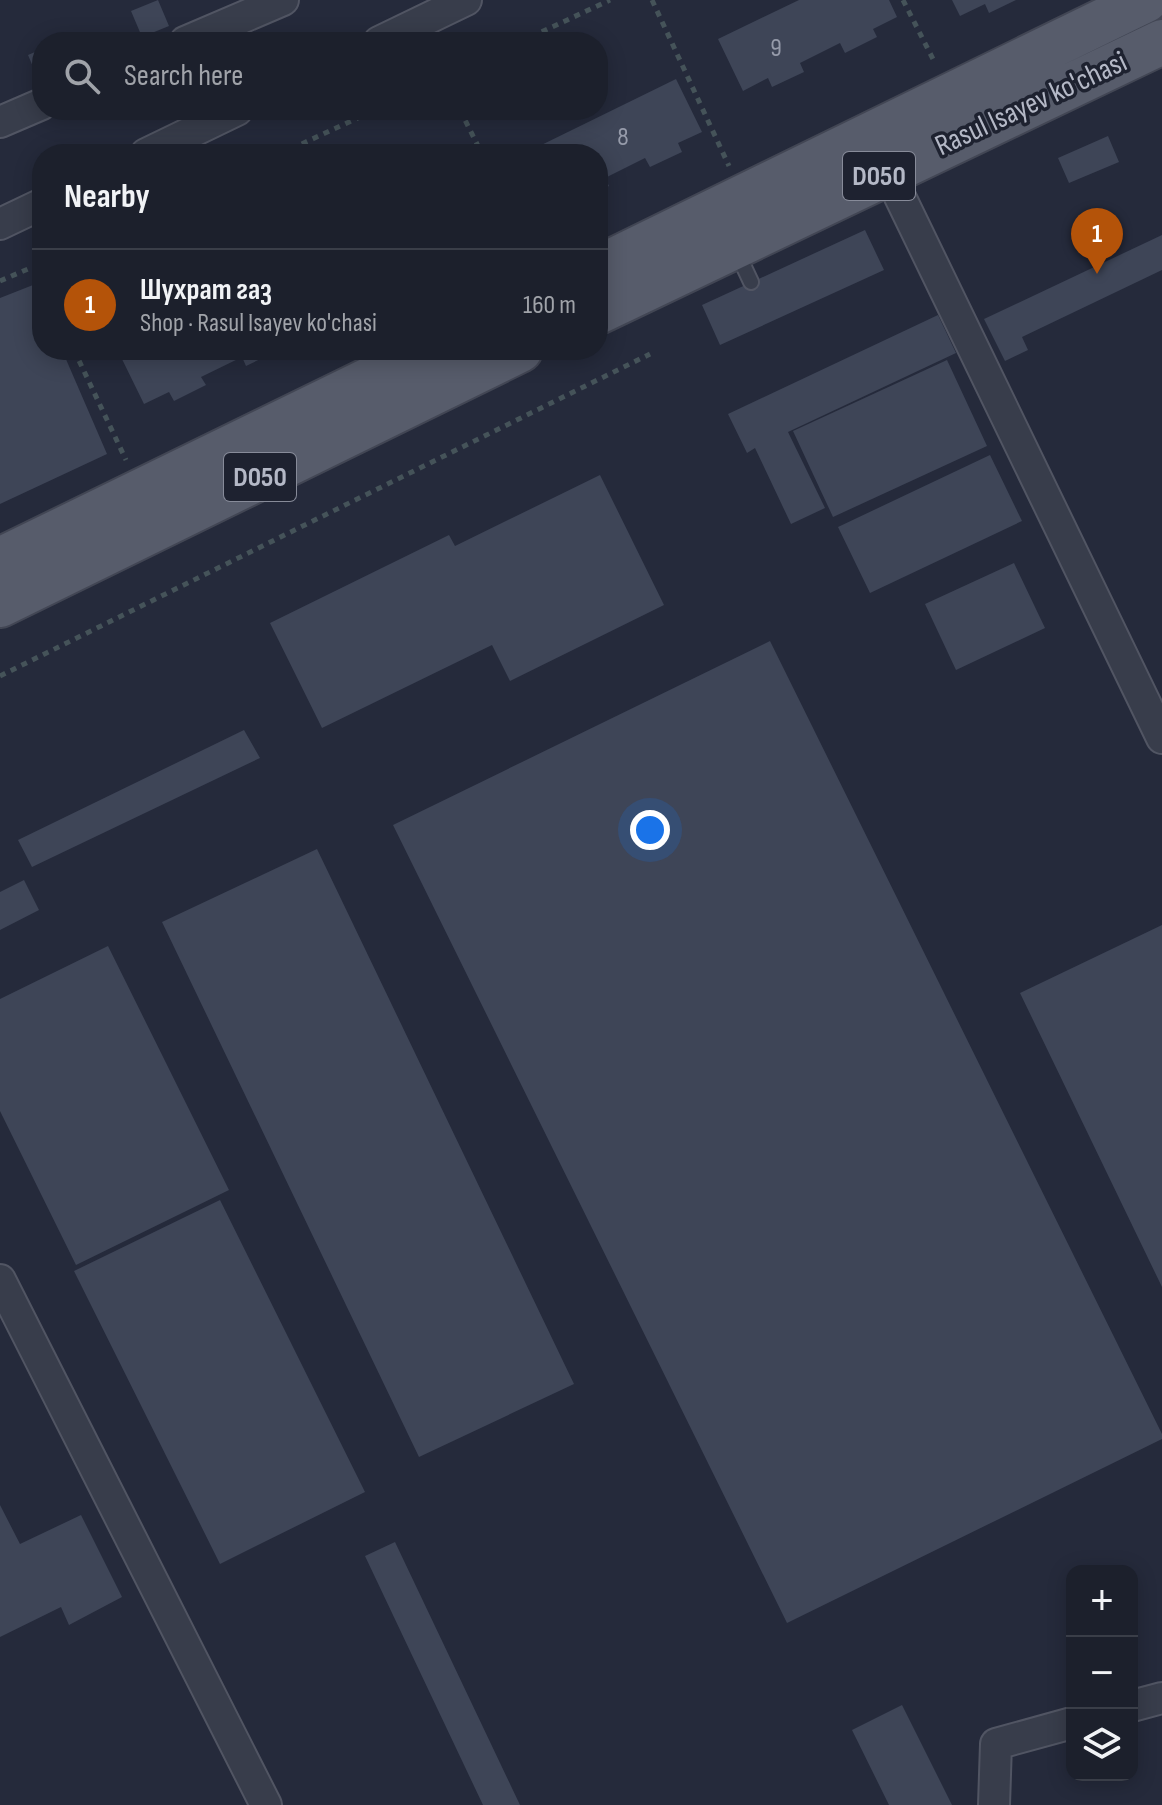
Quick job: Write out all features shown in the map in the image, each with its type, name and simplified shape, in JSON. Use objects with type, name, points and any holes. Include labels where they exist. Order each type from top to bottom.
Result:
[{"type":"main road","name":"Rasul Isayev ko'chasi","points":[[608,263],[1146,0]]},
{"type":"main road","name":"Rasul Isayev ko'chasi","points":[[608,309],[742,264],[888,172],[1162,42]]},
{"type":"main road","name":"D050","points":[[0,560],[410,360]]},
{"type":"main road","name":"D050","points":[[0,605],[500,360]]},
{"type":"street","points":[[208,32],[283,0]]},
{"type":"street","points":[[400,32],[466,0]]},
{"type":"street","points":[[0,122],[32,108]]},
{"type":"street","points":[[167,144],[216,120]]},
{"type":"street","points":[[888,172],[1155,706],[1162,738]]},
{"type":"street","points":[[0,224],[32,209]]},
{"type":"street","points":[[0,1280],[266,1805]]},
{"type":"street","points":[[1138,1704],[1162,1698]]},
{"type":"street","points":[[994,1805],[996,1744],[1066,1725]]},
{"type":"path","points":[[541,32],[610,0]]},
{"type":"path","points":[[652,0],[730,166]]},
{"type":"path","points":[[903,0],[936,66]]},
{"type":"path","points":[[302,144],[353,120]]},
{"type":"path","points":[[465,120],[477,144]]},
{"type":"path","points":[[0,281],[32,268]]},
{"type":"path","points":[[0,676],[650,354]]},
{"type":"path","points":[[79,360],[126,460]]},
{"type":"building","points":[[158,0],[169,26],[154,32],[140,32],[131,11]]},
{"type":"building","points":[[799,0],[889,0],[897,17],[873,29],[877,37],[845,53],[840,43],[800,63],[804,72],[772,87],[768,78],[743,91],[718,39]]},
{"type":"building","points":[[952,0],[1016,0],[989,13],[985,4],[960,16]]},
{"type":"building","points":[[676,79],[702,132],[678,143],[682,152],[650,167],[645,158],[608,176],[608,144],[543,144],[592,120],[608,120],[608,112]]},
{"type":"building","points":[[1108,136],[1119,162],[1069,183],[1058,158]]},
{"type":"building","points":[[865,230],[884,270],[720,345],[702,305]]},
{"type":"building","points":[[1162,235],[1162,270],[1022,337],[1028,350],[1005,361],[984,319]]},
{"type":"building","points":[[32,285],[32,360],[66,360],[107,454],[0,504],[0,298]]},
{"type":"building","points":[[938,315],[956,353],[788,432],[825,508],[791,524],[755,448],[747,453],[728,414]]},
{"type":"building","points":[[122,360],[236,360],[201,377],[206,385],[174,401],[169,392],[144,404]]},
{"type":"building","points":[[243,360],[258,360],[246,366]]},
{"type":"building","points":[[947,360],[987,446],[833,517],[793,431]]},
{"type":"building","points":[[990,455],[1022,521],[870,593],[838,527]]},
{"type":"building","points":[[600,475],[664,605],[510,681],[492,645],[322,728],[270,623],[449,535],[455,546]]},
{"type":"building","points":[[1014,563],[1045,628],[956,670],[925,604]]},
{"type":"building","points":[[770,641],[1162,1434],[1162,1439],[787,1623],[393,825]]},
{"type":"building","points":[[244,730],[260,758],[32,867],[18,840]]},
{"type":"building","points":[[317,849],[574,1384],[419,1457],[162,922]]},
{"type":"building","points":[[24,880],[39,910],[0,930],[0,892]]},
{"type":"building","points":[[1162,925],[1162,1287],[1020,993]]},
{"type":"building","points":[[108,946],[229,1190],[76,1265],[0,1111],[0,999]]},
{"type":"building","points":[[220,1200],[365,1492],[220,1564],[74,1271]]},
{"type":"building","points":[[0,1505],[20,1544],[81,1515],[122,1597],[69,1625],[61,1607],[0,1637]]},
{"type":"building","points":[[395,1542],[520,1805],[483,1805],[365,1556]]},
{"type":"building","points":[[902,1705],[952,1805],[889,1805],[852,1730]]},
{"type":"place","name":"Шухрат газ","points":[[1097,274]]}]
